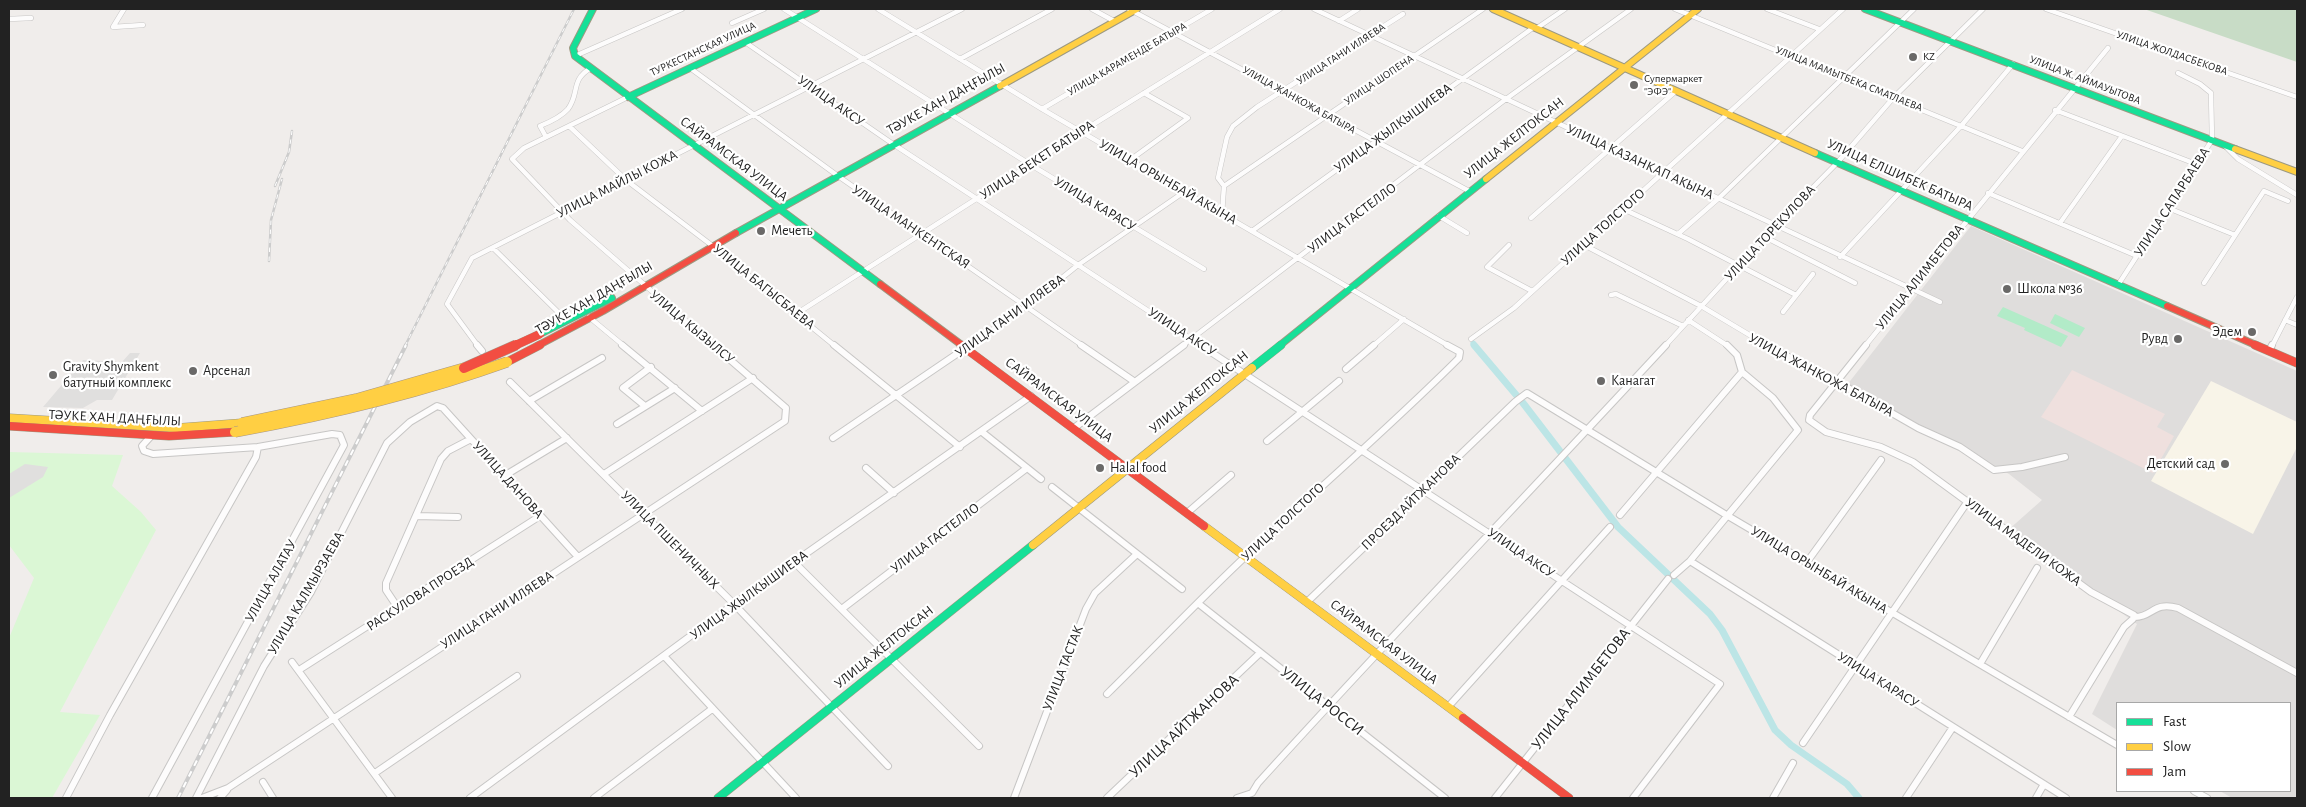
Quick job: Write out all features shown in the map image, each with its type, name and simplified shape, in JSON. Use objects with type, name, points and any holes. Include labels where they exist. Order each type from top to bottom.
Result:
[{"type":"main road","points":[[575,56],[573,48],[593,9]]},
{"type":"main road","name":"ТУРКЕСТАНСКАЯ УЛИЦА","points":[[628,97],[816,9]]},
{"type":"main road","name":"УЛИЦА Ж. АЙМАУЫТОВА","points":[[1866,9],[2297,172]]},
{"type":"main road","name":"ТӘУКЕ ХАН ДАҢҒЫЛЫ","points":[[9,418],[176,428],[242,423],[314,409],[427,380],[469,366],[640,285],[1132,10]]},
{"type":"main road","name":"УЛИЦА ЕЛШИБЕК БАТЫРА","points":[[1498,10],[1837,163],[2297,363]]},
{"type":"main road","name":"УЛИЦА ЖЕЛТОКСАН","points":[[718,798],[1469,191],[1694,12]]},
{"type":"main road","name":"САЙРАМСКАЯ УЛИЦА","points":[[575,56],[1245,557],[1376,652],[1569,798]]},
{"type":"main road","name":"ТӘУКЕ ХАН ДАҢҒЫЛЫ","points":[[9,426],[169,436],[236,432],[312,418],[428,390],[507,362],[590,317],[640,285]]},
{"type":"street","points":[[124,9],[113,27],[143,25]]},
{"type":"street","points":[[575,56],[682,9]]},
{"type":"street","points":[[732,23],[764,9]]},
{"type":"street","name":"УЛИЦА КАРАСУ","points":[[784,9],[1031,165],[1204,269]]},
{"type":"street","name":"УЛИЦА ОРЫНБАЙ АКЫНА","points":[[878,9],[1081,132],[1460,352]]},
{"type":"street","points":[[884,13],[892,9]]},
{"type":"street","name":"УЛИЦА МАЙЛЫ КОЖА","points":[[482,350],[447,304],[472,258],[962,9]]},
{"type":"street","points":[[960,59],[1052,9]]},
{"type":"street","points":[[1092,9],[1113,20]]},
{"type":"street","name":"УЛИЦА КАРАМЕНДЕ БАТЫРА","points":[[1042,109],[1212,9]]},
{"type":"street","name":"УЛИЦА БЕКЕТ БАТЫРА","points":[[796,314],[1081,132],[1280,9]]},
{"type":"street","name":"УЛИЦА КАЗАНКАП АКЫНА","points":[[1314,9],[1940,302]]},
{"type":"street","points":[[1339,21],[1358,9]]},
{"type":"street","name":"УЛИЦА ШОПЕНА","points":[[1224,186],[1483,9]]},
{"type":"street","points":[[1536,28],[1565,9]]},
{"type":"street","name":"УЛИЦА ГАСТЕЛЛО","points":[[1074,428],[1421,166],[1506,99],[1631,9]]},
{"type":"street","name":"УЛИЦА МАМЫТБЕКА СМАТЛАЕВА","points":[[1675,9],[1694,12],[1791,56],[2022,151]]},
{"type":"street","points":[[1767,9],[1819,29]]},
{"type":"street","name":"УЛИЦА ТОЛСТОГО","points":[[1471,339],[1514,308],[1663,172],[1729,115],[1819,29],[1843,9]]},
{"type":"street","points":[[1678,234],[1782,138],[1842,77],[1914,9]]},
{"type":"street","name":"УЛИЦА ТОРЕКУЛОВА","points":[[1252,796],[1258,782],[1376,652],[1558,459],[1566,453],[1775,226],[1837,163],[1894,97],[1983,9]]},
{"type":"street","name":"УЛИЦА ЖОЛДАСБЕКОВА","points":[[2046,9],[2297,97]]},
{"type":"street","name":"УЛИЦА ЖАНКОЖА БАТЫРА","points":[[1132,10],[1469,191]]},
{"type":"street","name":"УЛИЦА ГАНИ ИЛЯЕВА","points":[[1224,186],[1218,178],[1227,137],[1233,126],[1282,91],[1403,14]]},
{"type":"street","points":[[9,19],[31,18]]},
{"type":"street","name":"УЛИЦА ЖЫЛКЫШИЕВА","points":[[1252,231],[1375,141],[1536,28]]},
{"type":"street","name":"УЛИЦА АКСУ","points":[[745,42],[977,199],[1362,448],[1720,684],[1632,798]]},
{"type":"street","name":"УЛИЦА АЛИМБЕТОВА","points":[[1810,415],[1966,219],[2108,48]]},
{"type":"street","points":[[1840,256],[1961,126],[2013,64]]},
{"type":"street","points":[[591,68],[581,72],[576,80],[570,105],[556,119],[540,126],[546,136],[628,97]]},
{"type":"street","name":"УЛИЦА МАНКЕНТСКАЯ","points":[[690,68],[836,175],[1028,306],[1135,382]]},
{"type":"street","name":"УЛИЦА САПАРБАЕВА","points":[[2118,285],[2212,140],[2211,93],[2200,84],[2178,73]]},
{"type":"street","points":[[1531,218],[1676,91]]},
{"type":"street","points":[[1130,160],[1188,118],[1144,93]]},
{"type":"street","points":[[2055,110],[2196,164]]},
{"type":"street","name":"УЛИЦА БАГЫСБАЕВА","points":[[569,126],[626,180],[712,245],[960,447]]},
{"type":"street","name":"УЛИЦА КЫЗЫЛСУ","points":[[546,136],[515,154],[512,159],[562,212],[640,285],[753,378],[786,408],[787,416]]},
{"type":"street","points":[[2060,223],[2122,136]]},
{"type":"street","points":[[2223,144],[2238,159],[2297,195]]},
{"type":"street","points":[[1222,214],[1224,186]]},
{"type":"street","points":[[2204,283],[2264,191],[2288,201]]},
{"type":"street","name":"УЛИЦА ГАНИ ИЛЯЕВА","points":[[834,438],[1028,306],[1078,265],[1184,192]]},
{"type":"street","points":[[1988,193],[2137,256]]},
{"type":"street","points":[[2168,208],[2235,235]]},
{"type":"street","points":[[1623,209],[1678,234],[1796,296]]},
{"type":"street","points":[[1439,216],[1467,232]]},
{"type":"street","points":[[1765,237],[1856,282]]},
{"type":"street","points":[[1509,245],[1487,267],[1532,291]]},
{"type":"street","name":"УЛИЦА ЖАНКОЖА БАТЫРА","points":[[1584,245],[1701,306],[1745,334],[1836,381],[1918,428],[1960,447],[1994,470],[2022,467],[2065,457]]},
{"type":"street","points":[[493,248],[561,315]]},
{"type":"street","points":[[1783,312],[1813,274]]},
{"type":"street","points":[[1611,295],[1616,294],[1683,326]]},
{"type":"street","points":[[2269,351],[2297,297]]},
{"type":"street","points":[[590,317],[702,411]]},
{"type":"street","points":[[1346,369],[1404,319]]},
{"type":"street","points":[[1620,515],[1742,372],[1740,361],[1730,347],[1716,335],[1688,320]]},
{"type":"street","points":[[2285,320],[2297,325]]},
{"type":"street","name":"УЛИЦА ТОЛСТОГО","points":[[1107,694],[1200,604],[1245,557],[1362,448],[1414,403],[1460,358],[1460,352]]},
{"type":"street","points":[[529,401],[602,358]]},
{"type":"street","points":[[645,406],[623,388],[651,367]]},
{"type":"street","name":"УЛИЦА АЛИМБЕТОВА","points":[[1495,798],[1671,577],[1690,560],[1798,430],[1775,398],[1763,386],[1742,372]]},
{"type":"street","points":[[604,474],[753,378]]},
{"type":"street","points":[[1267,442],[1338,381]]},
{"type":"street","name":"УЛИЦА ПШЕНИЧНЫХ","points":[[510,382],[734,604],[888,766]]},
{"type":"street","points":[[617,424],[675,388]]},
{"type":"street","name":"УЛИЦА ОРЫНБАЙ АКЫНА","points":[[1523,395],[1529,394],[1728,516],[2116,744]]},
{"type":"street","name":"ПРОЕЗД АЙТЖАНОВА","points":[[1308,602],[1523,395]]},
{"type":"street","name":"УЛИЦА ЖЫЛКЫШИЕВА","points":[[470,798],[665,657],[734,604],[1031,396]]},
{"type":"street","name":"УЛИЦА ДАНОВА","points":[[437,406],[443,408],[578,557]]},
{"type":"street","name":"УЛИЦА КАЛМЫРЗАЕВА","points":[[196,798],[264,666],[311,592],[387,443],[418,415],[437,406]]},
{"type":"street","name":"УЛИЦА МАДЕЛИ КОЖА","points":[[1810,415],[1809,420],[1826,432],[1881,447],[1913,462],[2039,556],[2091,592],[2135,617]]},
{"type":"street","name":"УЛИЦА ГАНИ ИЛЯЕВА","points":[[202,798],[228,788],[780,426],[787,416]]},
{"type":"street","points":[[982,432],[1041,479]]},
{"type":"street","name":"УЛИЦА АЛАТАУ","points":[[152,435],[142,446],[144,451],[153,454],[258,447],[332,434],[340,435],[344,445],[152,798]]},
{"type":"street","points":[[504,476],[567,438]]},
{"type":"street","points":[[398,608],[385,587],[444,455],[471,439]]},
{"type":"street","points":[[66,798],[115,706],[256,457],[258,447]]},
{"type":"street","points":[[1808,562],[1882,460]]},
{"type":"street","points":[[866,468],[894,493]]},
{"type":"street","name":"УЛИЦА ГАСТЕЛЛО","points":[[843,608],[1027,468]]},
{"type":"street","points":[[1187,513],[1231,475]]},
{"type":"street","points":[[1052,487],[1182,589]]},
{"type":"street","points":[[1803,743],[1857,668],[1892,612],[1968,502]]},
{"type":"street","points":[[416,516],[458,517]]},
{"type":"street","name":"РАСКУЛОВА ПРОЕЗД","points":[[299,670],[540,516]]},
{"type":"street","points":[[1448,707],[1610,527]]},
{"type":"street","name":"УЛИЦА ТАСТАК","points":[[1014,798],[1086,609],[1094,593],[1138,554]]},
{"type":"street","name":"УЛИЦА КАРАСУ","points":[[1690,560],[1857,668],[2066,798]]},
{"type":"street","points":[[794,562],[843,608],[979,746]]},
{"type":"street","points":[[1980,664],[2037,568]]},
{"type":"street","name":"УЛИЦА РОССИ","points":[[1200,604],[1445,798]]},
{"type":"street","points":[[2069,717],[2124,627],[2135,617],[2143,617],[2148,612],[2162,605],[2178,608],[2297,673]]},
{"type":"street","name":"УЛИЦА АЙТЖАНОВА","points":[[1107,798],[1260,653]]},
{"type":"street","points":[[665,657],[796,798]]},
{"type":"street","points":[[292,662],[392,798]]},
{"type":"street","points":[[375,773],[517,676]]},
{"type":"street","points":[[594,798],[712,709]]},
{"type":"street","points":[[1906,798],[1953,727]]},
{"type":"street","points":[[1773,798],[1793,763]]},
{"type":"street","points":[[263,782],[273,798]]},
{"type":"street","points":[[2036,798],[2044,784]]},
{"type":"street","points":[[220,798],[228,788]]},
{"type":"street","points":[[2196,792],[2207,798]]},
{"type":"street","points":[[1237,798],[1252,796]]},
{"type":"shaded area","points":[[1971,226],[2297,371],[2297,798],[2232,798],[2222,792],[2291,792],[2291,702],[2116,702],[2116,729],[2092,714],[2137,624],[2007,531],[2042,500],[2009,474],[1847,385]]},
{"type":"shaded area","points":[[130,353],[140,353],[112,400],[97,400],[83,408],[43,407],[83,360],[122,362]]},
{"type":"shaded area","points":[[2072,370],[2165,414],[2157,427],[2174,436],[2153,473],[2041,417]]},
{"type":"shaded area","name":"Детский сад","points":[[2211,381],[2297,422],[2297,447],[2253,534],[2151,481]]},
{"type":"shaded area","points":[[25,464],[48,467],[43,477],[9,498],[9,474]]},
{"type":"green space","points":[[2144,9],[2297,9],[2297,62]]},
{"type":"green space","points":[[2003,307],[2068,336],[2061,347],[1997,316]]},
{"type":"green space","points":[[2055,314],[2085,328],[2079,337],[2050,323]]},
{"type":"green space","points":[[9,452],[123,455],[112,486],[141,512],[156,530],[60,712],[100,715],[52,798],[9,798],[9,638],[34,578],[9,545]]},
{"type":"waterway","points":[[1474,345],[1523,403],[1618,527],[1710,614],[1722,630],[1775,730],[1791,745],[1847,784],[1859,798]]},
{"type":"railway","points":[[405,346],[574,9]]},
{"type":"railway","points":[[275,186],[289,152],[292,131]]},
{"type":"railway","points":[[269,261],[271,220],[282,179]]},
{"type":"railway","points":[[178,798],[406,345]]},
{"type":"traffic: fast","points":[[593,9],[573,48],[575,56],[880,284]]},
{"type":"traffic: fast","points":[[628,97],[816,9]]},
{"type":"traffic: fast","points":[[1865,9],[2235,149]]},
{"type":"traffic: fast","points":[[736,233],[1000,86]]},
{"type":"traffic: fast","points":[[1815,153],[2167,306]]},
{"type":"traffic: fast","points":[[1252,368],[1486,179]]},
{"type":"traffic: fast","points":[[540,334],[612,298]]},
{"type":"traffic: fast","points":[[718,798],[1033,545]]},
{"type":"traffic: slow","points":[[1000,86],[1137,9]]},
{"type":"traffic: slow","points":[[1493,9],[1815,153]]},
{"type":"traffic: slow","points":[[1486,179],[1698,9]]},
{"type":"traffic: slow","points":[[2235,149],[2297,172]]},
{"type":"traffic: slow","points":[[235,432],[373,403],[440,385],[507,362]]},
{"type":"traffic: slow","points":[[242,423],[356,399],[464,368]]},
{"type":"traffic: slow","points":[[1033,545],[1252,368]]},
{"type":"traffic: slow","points":[[9,418],[176,428],[242,423]]},
{"type":"traffic: slow","points":[[1204,526],[1463,718]]},
{"type":"traffic: jam","points":[[507,362],[603,311],[663,274],[736,233]]},
{"type":"traffic: jam","points":[[880,284],[1204,526]]},
{"type":"traffic: jam","points":[[2167,306],[2297,363]]},
{"type":"traffic: jam","points":[[464,368],[540,334]]},
{"type":"traffic: jam","points":[[9,426],[169,436],[235,432]]},
{"type":"traffic: jam","points":[[1463,718],[1569,798]]},
{"type":"place","name":"KZ","points":[[1913,57]]},
{"type":"place","name":"Супермаркет \"ЭФЭ\"","points":[[1634,85]]},
{"type":"place","name":"Мечеть","points":[[761,231]]},
{"type":"place","name":"Школа №36","points":[[2007,289]]},
{"type":"place","name":"Эдем","points":[[2252,332]]},
{"type":"place","name":"Рувд","points":[[2178,339]]},
{"type":"place","name":"Арсенал","points":[[193,371]]},
{"type":"place","name":"Gravity Shymkent батутный комплекс","points":[[53,375]]},
{"type":"place","name":"Канагат","points":[[1601,381]]},
{"type":"place","name":"Детский сад","points":[[2225,464]]},
{"type":"place","name":"Halal food","points":[[1100,468]]}]
